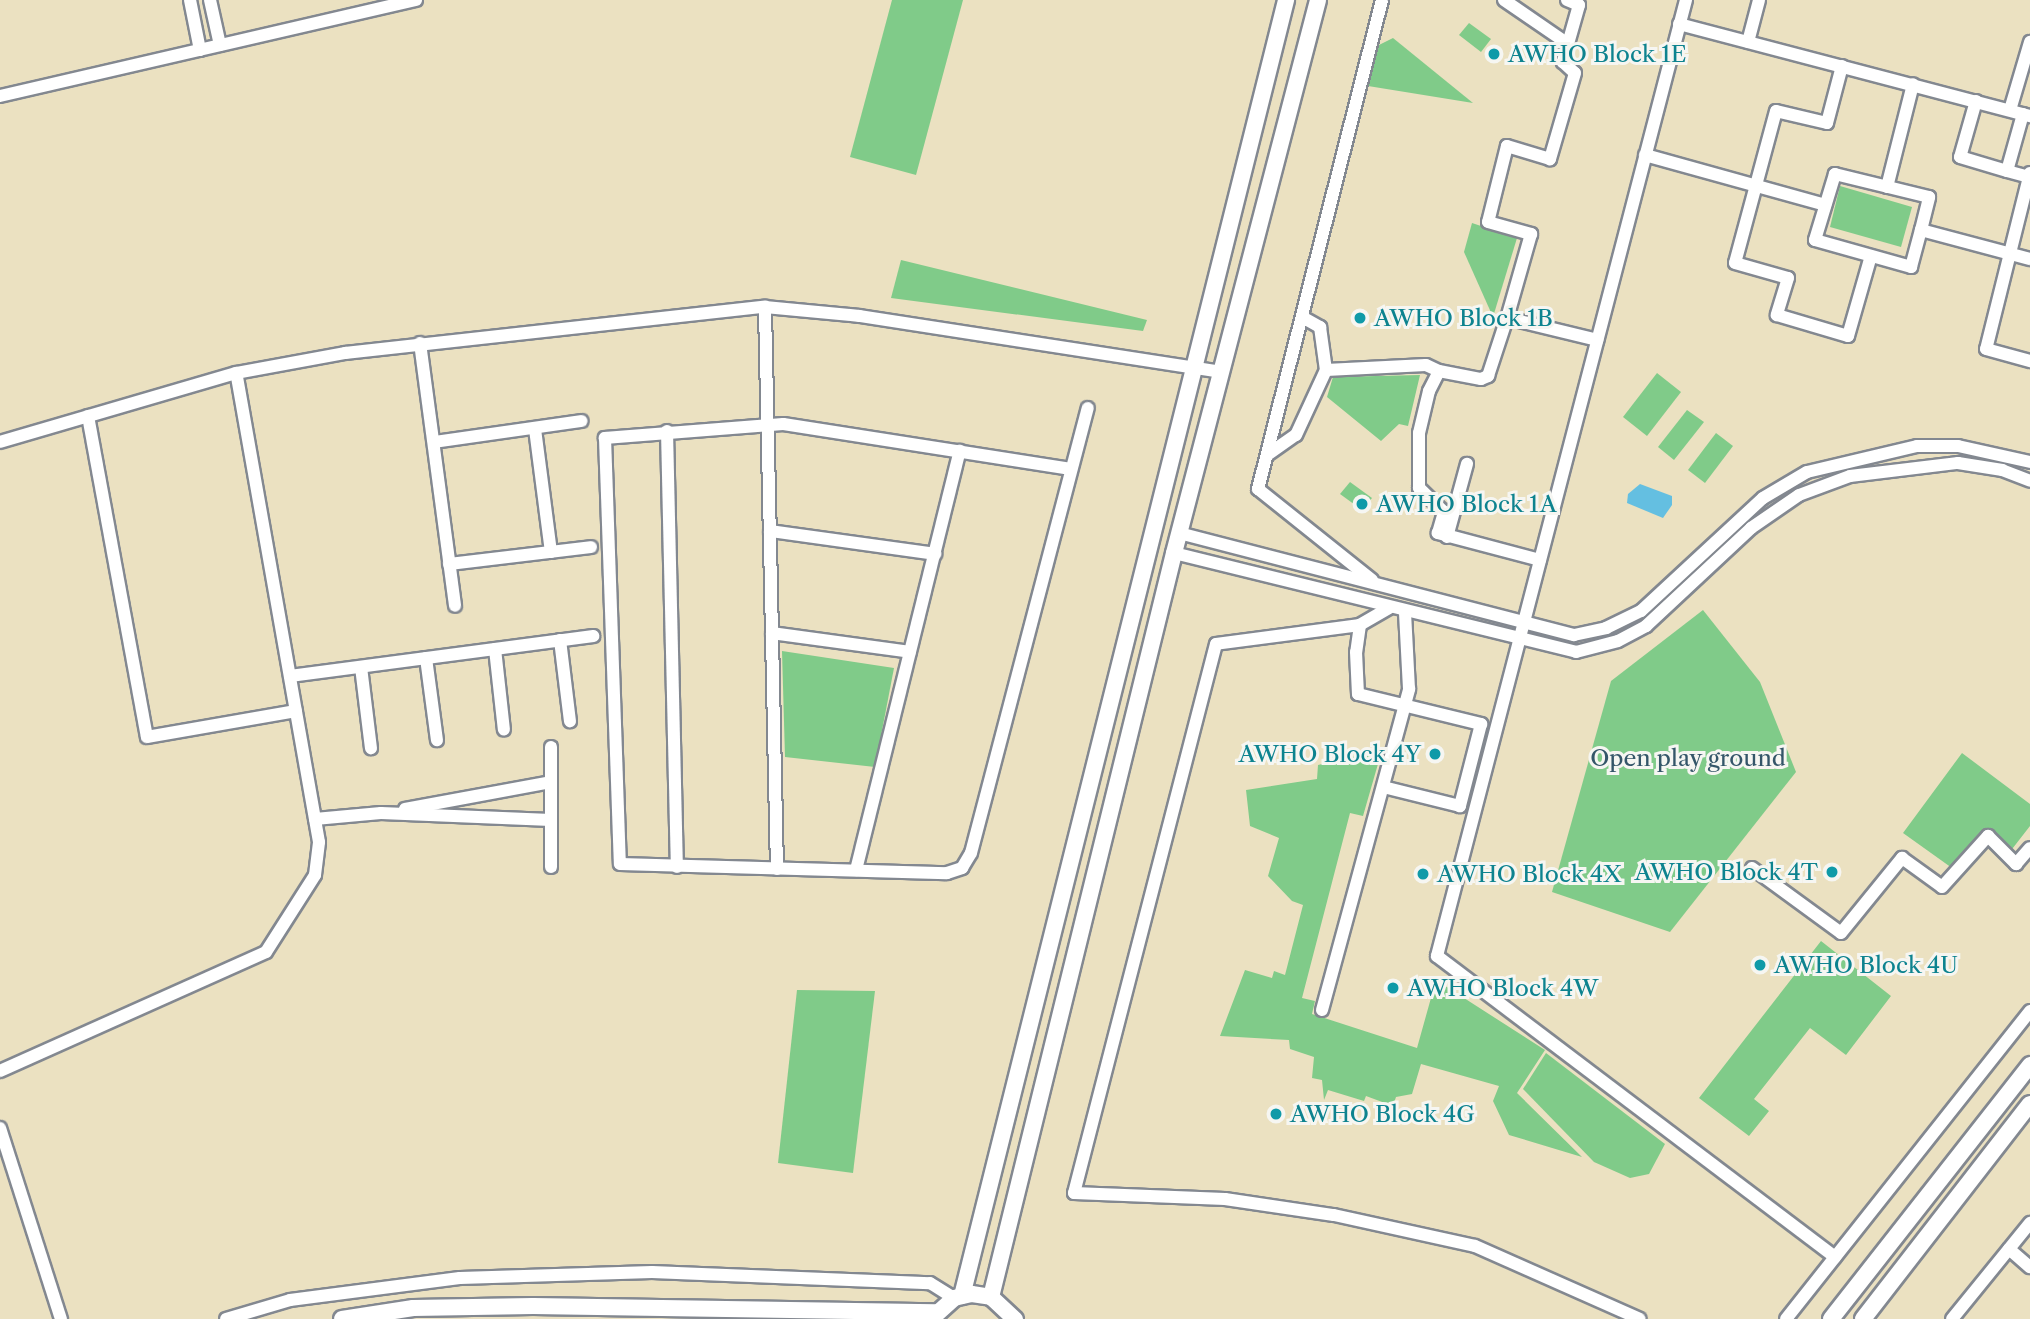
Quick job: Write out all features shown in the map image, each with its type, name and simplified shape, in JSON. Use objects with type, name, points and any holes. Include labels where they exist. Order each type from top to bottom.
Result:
[{"type":"street","points":[[190,0],[200,50]]},
{"type":"street","points":[[210,0],[220,45]]},
{"type":"street","points":[[0,96],[416,0]]},
{"type":"street","points":[[342,1319],[412,1308],[533,1306],[933,1316],[958,1297],[1286,0]]},
{"type":"street","points":[[991,1297],[1179,533],[1318,0]]},
{"type":"street","points":[[1378,584],[1258,489],[1382,0]]},
{"type":"street","points":[[1326,370],[1426,365],[1439,371],[1481,379],[1488,376],[1531,234],[1488,222],[1507,146],[1550,159],[1575,73],[1563,62],[1579,5],[1567,0]]},
{"type":"street","points":[[1686,0],[1437,956],[1835,1257]]},
{"type":"street","points":[[1748,42],[1759,0]]},
{"type":"street","points":[[1513,2],[1568,44]]},
{"type":"street","points":[[1679,23],[2021,113]]},
{"type":"street","points":[[2007,171],[2021,113],[2030,42]]},
{"type":"street","points":[[1842,65],[1827,123],[1776,111],[1735,263],[1788,278],[1777,315],[1848,336],[1871,256]]},
{"type":"street","points":[[1886,187],[1913,84]]},
{"type":"street","points":[[1976,101],[1961,157],[2029,175],[1986,348],[2030,361]]},
{"type":"street","points":[[1645,155],[1755,188],[1825,205]]},
{"type":"street","points":[[1835,174],[1929,197],[1911,267],[1815,240],[1825,205],[1835,174]]},
{"type":"street","points":[[1921,230],[2030,259]]},
{"type":"street","points":[[765,307],[777,869]]},
{"type":"street","points":[[0,442],[236,373],[421,342],[765,307],[860,316],[1221,372]]},
{"type":"street","points":[[1267,454],[1296,435],[1326,370],[1320,327],[1302,317]]},
{"type":"street","points":[[1507,318],[1597,340]]},
{"type":"street","points":[[421,342],[455,606]]},
{"type":"street","points":[[1439,371],[1419,433],[1419,488],[1444,512],[1438,533],[1540,560]]},
{"type":"street","points":[[0,1071],[265,952],[315,875],[319,842],[236,373]]},
{"type":"street","points":[[1072,469],[768,425],[611,434],[603,444],[617,860],[627,866],[947,873],[962,868],[971,853],[1072,469],[1088,408]]},
{"type":"street","points":[[88,416],[147,737],[296,711]]},
{"type":"street","points":[[433,442],[582,421]]},
{"type":"street","points":[[535,429],[551,552]]},
{"type":"street","points":[[667,431],[677,867]]},
{"type":"street","points":[[1179,533],[1523,624],[1574,635],[1606,628],[1641,611],[1763,498],[1807,472],[1917,446],[1958,446],[2014,455],[2030,462]]},
{"type":"street","points":[[856,870],[960,451]]},
{"type":"street","points":[[1174,553],[1519,641],[1576,652],[1618,641],[1646,625],[1751,528],[1799,495],[1850,476],[1958,463],[2002,470],[2030,481]]},
{"type":"street","points":[[1447,537],[1467,464]]},
{"type":"street","points":[[770,531],[934,554]]},
{"type":"street","points":[[449,564],[591,547]]},
{"type":"street","points":[[1389,608],[1360,625],[1216,644],[1074,1193],[1225,1199],[1334,1215],[1475,1246],[1640,1319]]},
{"type":"street","points":[[1322,1010],[1409,689],[1405,612]]},
{"type":"street","points":[[1360,625],[1356,652],[1358,694],[1405,703],[1480,724],[1460,806]]},
{"type":"street","points":[[772,633],[910,652]]},
{"type":"street","points":[[290,676],[593,636]]},
{"type":"street","points":[[560,640],[570,721]]},
{"type":"street","points":[[495,649],[505,730]]},
{"type":"street","points":[[426,658],[438,740]]},
{"type":"street","points":[[361,667],[371,748]]},
{"type":"street","points":[[551,747],[551,866]]},
{"type":"street","points":[[315,819],[381,813],[551,782]]},
{"type":"street","points":[[1382,787],[1475,810]]},
{"type":"street","points":[[381,813],[551,820]]},
{"type":"street","points":[[1752,868],[1840,933],[1902,858],[1941,887],[1988,836],[2016,864],[2030,848]]},
{"type":"street","points":[[1786,1319],[2030,1011]]},
{"type":"street","points":[[1831,1319],[2030,1065]]},
{"type":"street","points":[[1863,1319],[2030,1104]]},
{"type":"street","points":[[0,1128],[61,1319]]},
{"type":"street","points":[[1952,1319],[2030,1223]]},
{"type":"street","points":[[2009,1249],[2030,1267]]},
{"type":"street","points":[[226,1319],[290,1300],[460,1278],[652,1272],[930,1283],[958,1297],[991,1297],[1015,1319]]},
{"type":"green space","points":[[892,0],[963,0],[916,175],[850,157]]},
{"type":"green space","points":[[1469,23],[1491,39],[1481,52],[1459,35]]},
{"type":"green space","points":[[1393,38],[1473,103],[1368,86],[1379,45]]},
{"type":"green space","points":[[1840,186],[1912,207],[1901,247],[1830,227]]},
{"type":"green space","points":[[1472,223],[1517,238],[1493,317],[1464,252]]},
{"type":"green space","points":[[901,260],[1147,320],[1143,331],[891,298]]},
{"type":"green space","points":[[1657,373],[1681,392],[1647,436],[1623,417]]},
{"type":"green space","points":[[1420,375],[1408,426],[1399,424],[1381,441],[1327,397],[1333,377]]},
{"type":"green space","points":[[1687,410],[1704,422],[1674,460],[1658,447]]},
{"type":"green space","points":[[1716,433],[1733,446],[1705,483],[1688,470]]},
{"type":"green space","points":[[1350,482],[1372,498],[1362,510],[1340,494]]},
{"type":"green space","name":"Open play ground","points":[[1703,610],[1760,682],[1796,772],[1670,932],[1552,892],[1611,681]]},
{"type":"green space","points":[[782,651],[894,668],[875,767],[785,757]]},
{"type":"green space","points":[[1382,750],[1363,816],[1350,813],[1302,998],[1315,1001],[1312,1014],[1417,1048],[1436,980],[1545,1050],[1517,1093],[1582,1157],[1509,1135],[1493,1101],[1499,1086],[1421,1064],[1412,1094],[1396,1097],[1393,1106],[1366,1096],[1364,1101],[1328,1090],[1324,1100],[1322,1080],[1312,1078],[1314,1057],[1290,1049],[1289,1040],[1220,1036],[1245,970],[1272,978],[1274,971],[1285,975],[1303,905],[1292,901],[1268,876],[1279,838],[1250,826],[1246,790],[1317,779],[1318,765]]},
{"type":"green space","points":[[1962,753],[2030,804],[2030,826],[2009,853],[1981,832],[1952,868],[1903,833]]},
{"type":"green space","points":[[1821,941],[1891,996],[1846,1055],[1810,1028],[1754,1099],[1769,1111],[1749,1136],[1699,1098]]},
{"type":"green space","points":[[797,990],[875,991],[853,1173],[778,1163]]},
{"type":"green space","points":[[1546,1053],[1665,1144],[1649,1174],[1630,1178],[1594,1162],[1523,1089]]},
{"type":"water","points":[[1640,484],[1672,496],[1672,505],[1663,518],[1627,503],[1628,494]]},
{"type":"place","name":"AWHO Block 1E","points":[[1494,54]]},
{"type":"place","name":"AWHO Block 1B","points":[[1360,318]]},
{"type":"place","name":"AWHO Block 1A","points":[[1362,504]]},
{"type":"place","name":"AWHO Block 4Y","points":[[1435,754]]},
{"type":"place","name":"AWHO Block 4T","points":[[1832,872]]},
{"type":"place","name":"AWHO Block 4X","points":[[1423,874]]},
{"type":"place","name":"AWHO Block 4U","points":[[1760,965]]},
{"type":"place","name":"AWHO Block 4W","points":[[1393,988]]},
{"type":"place","name":"AWHO Block 4G","points":[[1276,1114]]}]
